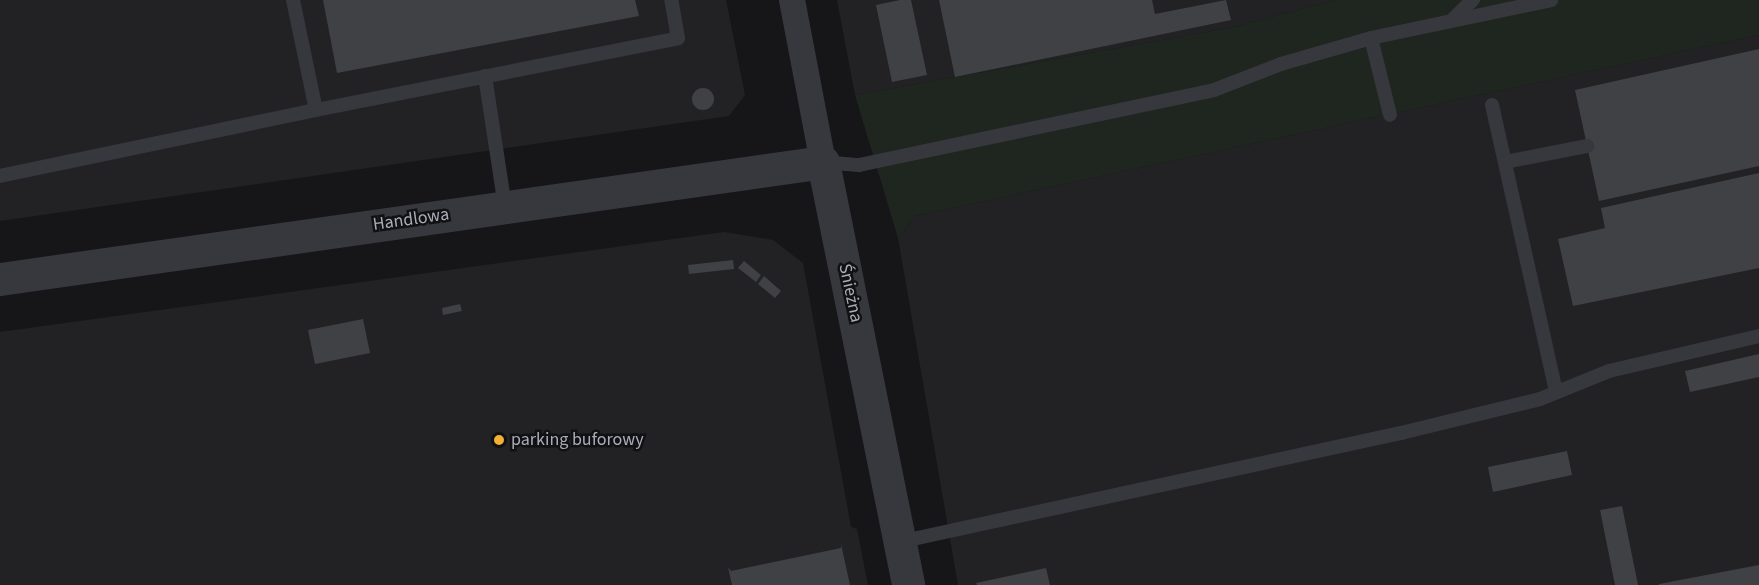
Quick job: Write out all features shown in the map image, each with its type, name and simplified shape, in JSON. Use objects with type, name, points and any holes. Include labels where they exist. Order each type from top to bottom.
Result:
[{"type":"street","name":"Śnieżna","points":[[792,0],[908,585]]},
{"type":"street","name":"Handlowa","points":[[0,279],[823,162]]},
{"type":"lane","points":[[293,0],[316,110]]},
{"type":"lane","points":[[0,176],[678,38],[671,0]]},
{"type":"lane","points":[[1446,24],[1473,0]]},
{"type":"lane","points":[[823,162],[859,165],[1204,92],[1281,64],[1371,38],[1551,0]]},
{"type":"lane","points":[[1371,38],[1390,115]]},
{"type":"lane","points":[[485,76],[505,207]]},
{"type":"lane","points":[[1492,105],[1557,392]]},
{"type":"lane","points":[[1505,162],[1587,146]]},
{"type":"lane","points":[[899,542],[1401,433],[1557,392],[1610,371],[1759,336]]},
{"type":"shaded area","points":[[0,0],[726,0],[745,95],[729,116],[0,221]]},
{"type":"shaded area","points":[[837,0],[1336,0],[1229,28],[855,95]]},
{"type":"shaded area","points":[[1336,0],[1759,0],[1759,35],[915,216],[898,238],[855,95],[1229,28]]},
{"type":"shaded area","points":[[1759,35],[1759,585],[958,585],[898,238],[915,216]]},
{"type":"shaded area","points":[[724,232],[773,240],[803,263],[851,527],[857,529],[868,585],[0,585],[0,332]]},
{"type":"building","points":[[323,0],[635,0],[639,16],[337,73]]},
{"type":"building","points":[[911,0],[927,75],[892,82],[876,5]]},
{"type":"building","points":[[939,0],[1152,0],[1155,14],[1226,0],[1231,20],[955,77]]},
{"type":"building","points":[[1759,49],[1759,166],[1599,201],[1575,90]]},
{"type":"building","points":[[703,88],[711,91],[714,99],[711,107],[703,110],[695,107],[692,99],[695,91]]},
{"type":"building","points":[[1759,173],[1759,268],[1573,306],[1558,239],[1605,228],[1601,208]]},
{"type":"building","points":[[733,260],[734,269],[689,274],[688,265]]},
{"type":"building","points":[[744,261],[761,275],[756,282],[738,268]]},
{"type":"building","points":[[764,276],[781,291],[775,298],[758,284]]},
{"type":"building","points":[[460,304],[462,311],[443,315],[442,308]]},
{"type":"building","points":[[363,319],[370,353],[315,364],[308,330]]},
{"type":"building","points":[[1759,354],[1759,377],[1690,392],[1685,371]]},
{"type":"building","points":[[1567,451],[1572,475],[1493,492],[1488,467]]},
{"type":"building","points":[[1622,506],[1638,585],[1615,585],[1600,510]]},
{"type":"building","points":[[841,544],[850,585],[732,585],[728,567],[731,571],[841,548]]},
{"type":"building","points":[[1759,565],[1759,585],[1659,585],[1659,584]]},
{"type":"building","points":[[1046,568],[1050,585],[977,585],[976,583]]},
{"type":"place","name":"parking buforowy","points":[[499,440]]}]
